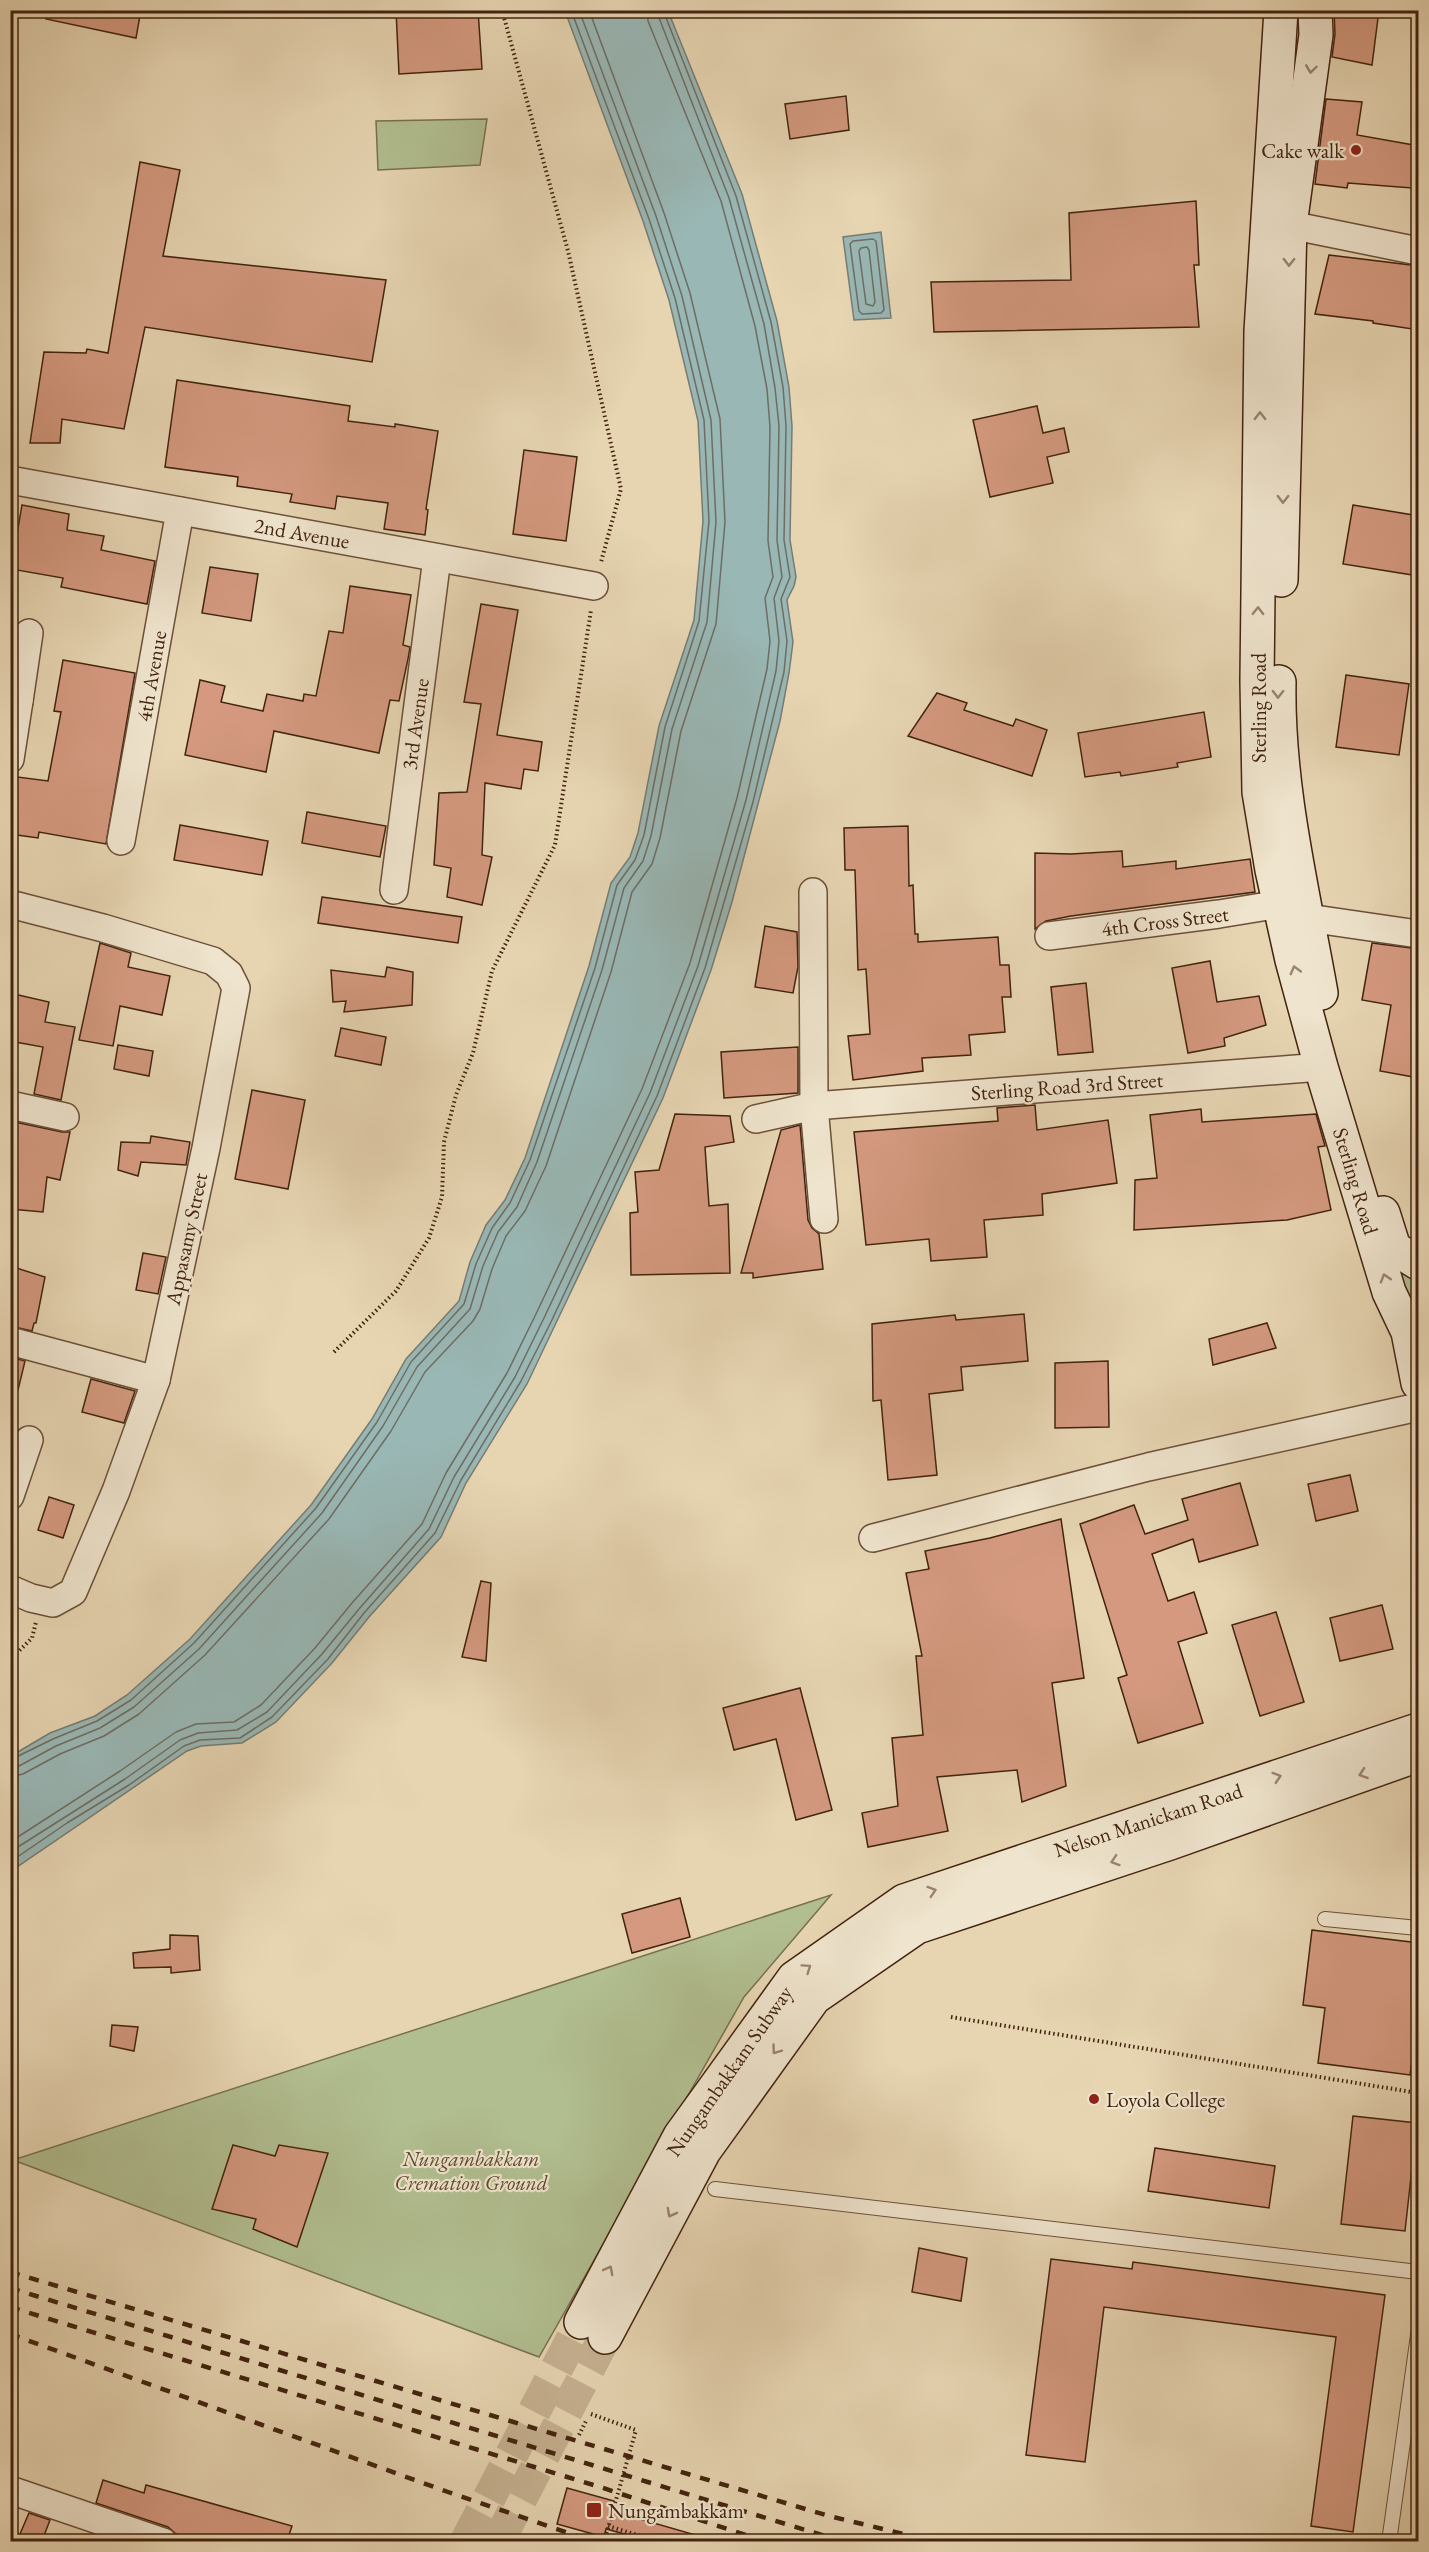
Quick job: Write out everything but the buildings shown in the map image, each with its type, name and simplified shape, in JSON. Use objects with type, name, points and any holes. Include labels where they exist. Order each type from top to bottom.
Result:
[{"type":"main road","name":"Sterling Road","points":[[1281,10],[1260,331],[1257,681],[1259,792],[1328,1028],[1406,1255]]},
{"type":"main road","name":"Sterling Road","points":[[1315,10],[1316,35],[1290,225],[1278,704],[1288,808],[1294,911],[1321,1067],[1389,1293],[1413,1323],[1419,1383]]},
{"type":"main road","name":"Nelson Manickam Road","points":[[888,1929],[904,1901],[1419,1730]]},
{"type":"main road","name":"Nelson Manickam Road","points":[[888,1929],[917,1927],[1170,1843],[1419,1755]]},
{"type":"main road","name":"Nungambakkam Subway","points":[[593,2329],[704,2151],[814,1998],[888,1929]]},
{"type":"street","points":[[1290,225],[1419,251]]},
{"type":"street","name":"2nd Avenue","points":[[10,480],[594,586]]},
{"type":"street","name":"4th Avenue","points":[[122,841],[180,511]]},
{"type":"street","name":"3rd Avenue","points":[[393,891],[437,558]]},
{"type":"street","points":[[10,759],[15,700],[28,633]]},
{"type":"street","points":[[813,892],[814,1106],[824,1219]]},
{"type":"street","name":"Appasamy Street","points":[[10,904],[103,928],[213,961],[229,974],[236,988],[206,1148],[156,1380],[116,1491],[74,1592],[53,1603],[41,1600]]},
{"type":"street","name":"4th Cross Street","points":[[1049,936],[1219,914],[1294,911],[1419,934]]},
{"type":"street","name":"Sterling Road 3rd Street","points":[[756,1119],[814,1106],[1321,1067]]},
{"type":"street","points":[[10,1105],[65,1116]]},
{"type":"street","points":[[10,1341],[156,1380]]},
{"type":"street","points":[[873,1538],[1148,1467],[1419,1407]]},
{"type":"street","points":[[10,1496],[29,1440]]},
{"type":"street","points":[[10,1589],[41,1600]]},
{"type":"street","points":[[10,2490],[163,2541]]},
{"type":"lane","points":[[1325,1919],[1419,1928]]},
{"type":"lane","points":[[715,2189],[1419,2272]]},
{"type":"lane","points":[[1389,2541],[1419,2335]]},
{"type":"path","points":[[334,1352],[396,1291],[429,1238],[442,1197],[444,1142],[456,1095],[473,1053],[492,971],[555,845],[594,586],[621,489],[568,251],[502,10]]},
{"type":"path","points":[[10,1660],[32,1638],[41,1600]]},
{"type":"path","points":[[951,2018],[1419,2093]]},
{"type":"path","points":[[591,2414],[636,2430],[604,2541]]},
{"type":"path","points":[[579,2435],[586,2421]]},
{"type":"path","points":[[608,2526],[660,2541]]},
{"type":"path","points":[[519,2541],[523,2534]]},
{"type":"green space","points":[[487,119],[480,165],[378,170],[376,121]]},
{"type":"green space","points":[[1393,1257],[1418,1275],[1418,1294],[1405,1303]]},
{"type":"green space","name":"Nungambakkam Cremation Ground","points":[[831,1895],[744,1997],[539,2357],[13,2160]]},
{"type":"water","points":[[565,11],[668,11],[742,194],[777,321],[789,387],[792,426],[790,540],[796,577],[787,600],[793,642],[780,721],[732,902],[711,970],[663,1098],[527,1384],[466,1483],[441,1537],[369,1617],[332,1663],[276,1722],[242,1743],[201,1746],[187,1751],[11,1871],[11,1756],[50,1733],[95,1716],[127,1695],[190,1639],[311,1505],[372,1419],[406,1359],[459,1301],[470,1262],[486,1225],[505,1200],[525,1158],[589,966],[611,883],[630,857],[638,833],[659,726],[694,620],[703,521],[698,421],[669,300],[643,221]]},
{"type":"water","points":[[881,232],[891,318],[854,320],[843,237]]},
{"type":"tunnel","points":[[466,2542],[581,2322]]},
{"type":"tunnel","points":[[498,2542],[605,2337]]},
{"type":"railway","points":[[10,2272],[829,2516],[937,2542]]},
{"type":"railway","points":[[10,2288],[845,2542]]},
{"type":"railway","points":[[10,2307],[600,2487],[767,2542]]},
{"type":"railway","points":[[10,2334],[448,2492],[595,2542]]},
{"type":"place","name":"Cake walk","points":[[1356,150]]},
{"type":"place","name":"Loyola College","points":[[1094,2099]]},
{"type":"place","name":"Nungambakkam","points":[[594,2510]]}]
